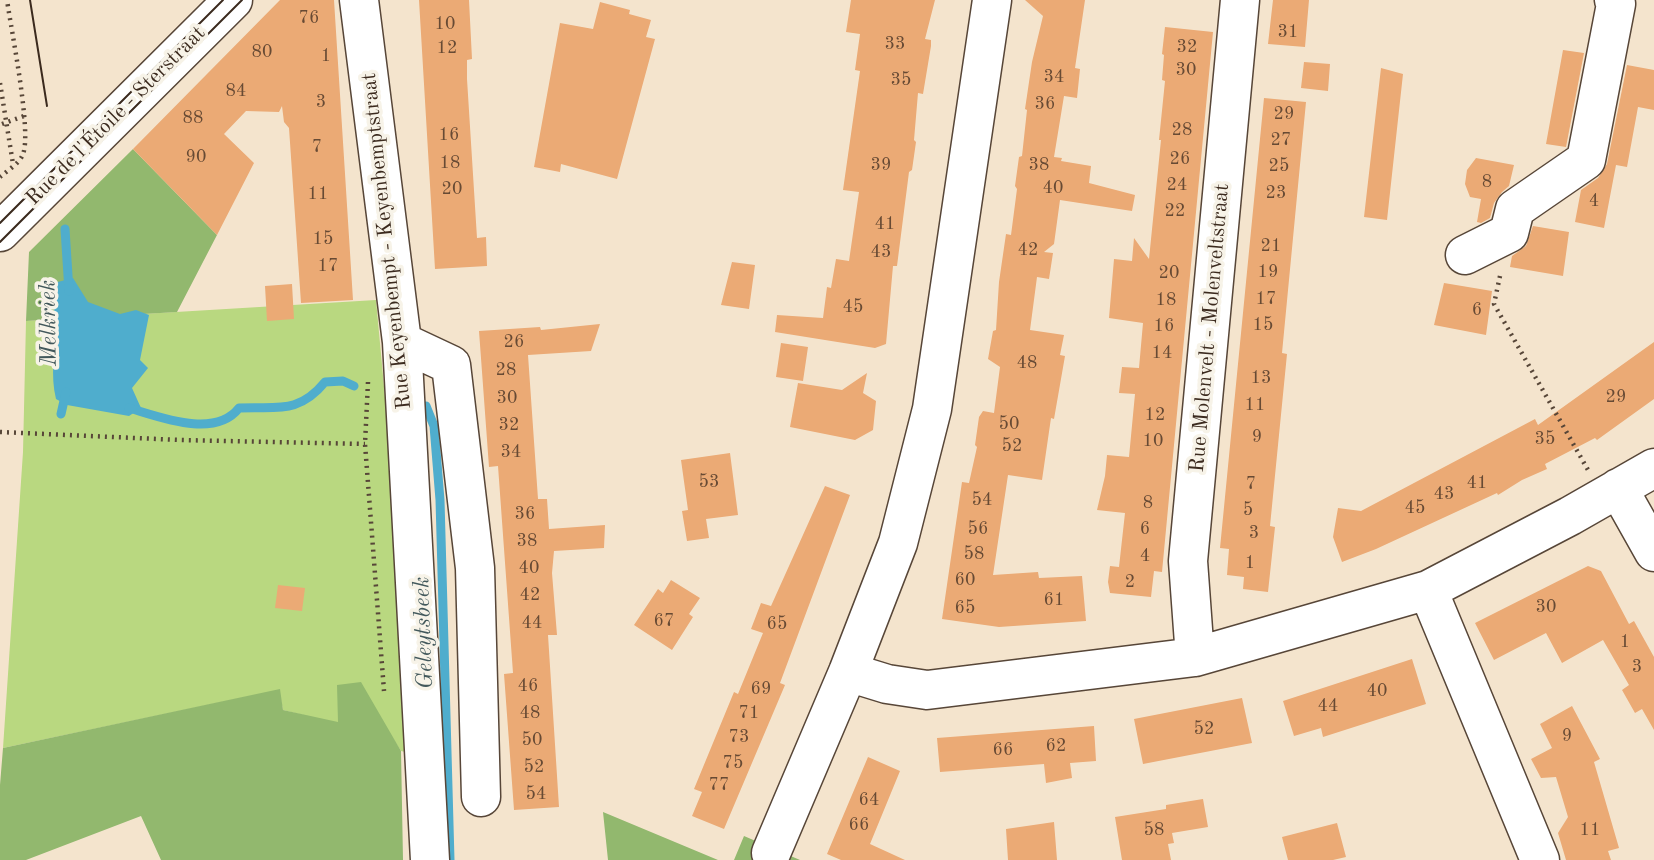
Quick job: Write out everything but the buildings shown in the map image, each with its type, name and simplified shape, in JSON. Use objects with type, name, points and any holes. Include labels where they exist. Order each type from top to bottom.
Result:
[{"type":"street","name":"Rue de l'Étoile - Sterstraat","points":[[0,232],[233,0]]},
{"type":"street","name":"Rue Keyenbempt - Keyenbemptstraat","points":[[359,0],[402,342],[430,860]]},
{"type":"street","points":[[771,853],[848,672],[898,543],[932,409],[992,0]]},
{"type":"street","name":"Rue Molenvelt - Molenveltstraat","points":[[1195,657],[1188,561],[1240,0]]},
{"type":"street","points":[[1465,255],[1509,233],[1515,209],[1586,160],[1616,4],[1614,0]]},
{"type":"street","points":[[402,342],[451,365],[475,568],[481,797]]},
{"type":"street","points":[[848,672],[887,684],[927,690],[1195,657],[1428,590],[1570,516],[1604,481],[1654,468]]},
{"type":"street","points":[[1604,481],[1654,552]]},
{"type":"street","points":[[1428,590],[1540,860]]},
{"type":"path","points":[[0,177],[22,157],[26,146],[7,0]]},
{"type":"path","points":[[0,83],[4,123],[14,165]]},
{"type":"path","points":[[4,123],[24,116]]},
{"type":"path","points":[[1494,304],[1604,481]]},
{"type":"path","points":[[0,432],[365,444]]},
{"type":"green space","points":[[133,149],[217,235],[177,312],[26,321],[29,252]]},
{"type":"green space","points":[[376,300],[418,755],[401,751],[392,737],[283,710],[279,690],[3,748],[23,452],[26,321]]},
{"type":"green space","points":[[361,682],[401,751],[403,860],[161,860],[141,816],[26,860],[0,860],[3,748],[280,689],[283,710],[338,722],[337,685]]},
{"type":"green space","points":[[603,812],[718,860],[608,860]]},
{"type":"green space","points":[[744,836],[800,860],[734,860]]},
{"type":"water","points":[[73,278],[88,302],[120,314],[136,310],[149,315],[140,360],[148,368],[132,388],[141,408],[129,416],[67,405],[56,399],[53,372],[54,283]]},
{"type":"waterway","name":"Melkriek","points":[[65,229],[69,291]]},
{"type":"waterway","points":[[129,408],[171,420],[202,424],[229,417],[239,408],[275,408],[296,404],[315,393],[325,382],[343,381],[354,386]]},
{"type":"waterway","name":"Melkriek","points":[[61,414],[66,392]]},
{"type":"waterway","name":"Geleytsbeek","points":[[426,406],[434,426],[440,500],[450,860]]},
{"type":"tram line","points":[[30,0],[47,106]]},
{"type":"tram line","points":[[0,223],[223,0]]},
{"type":"tram line","points":[[0,242],[242,0]]}]
